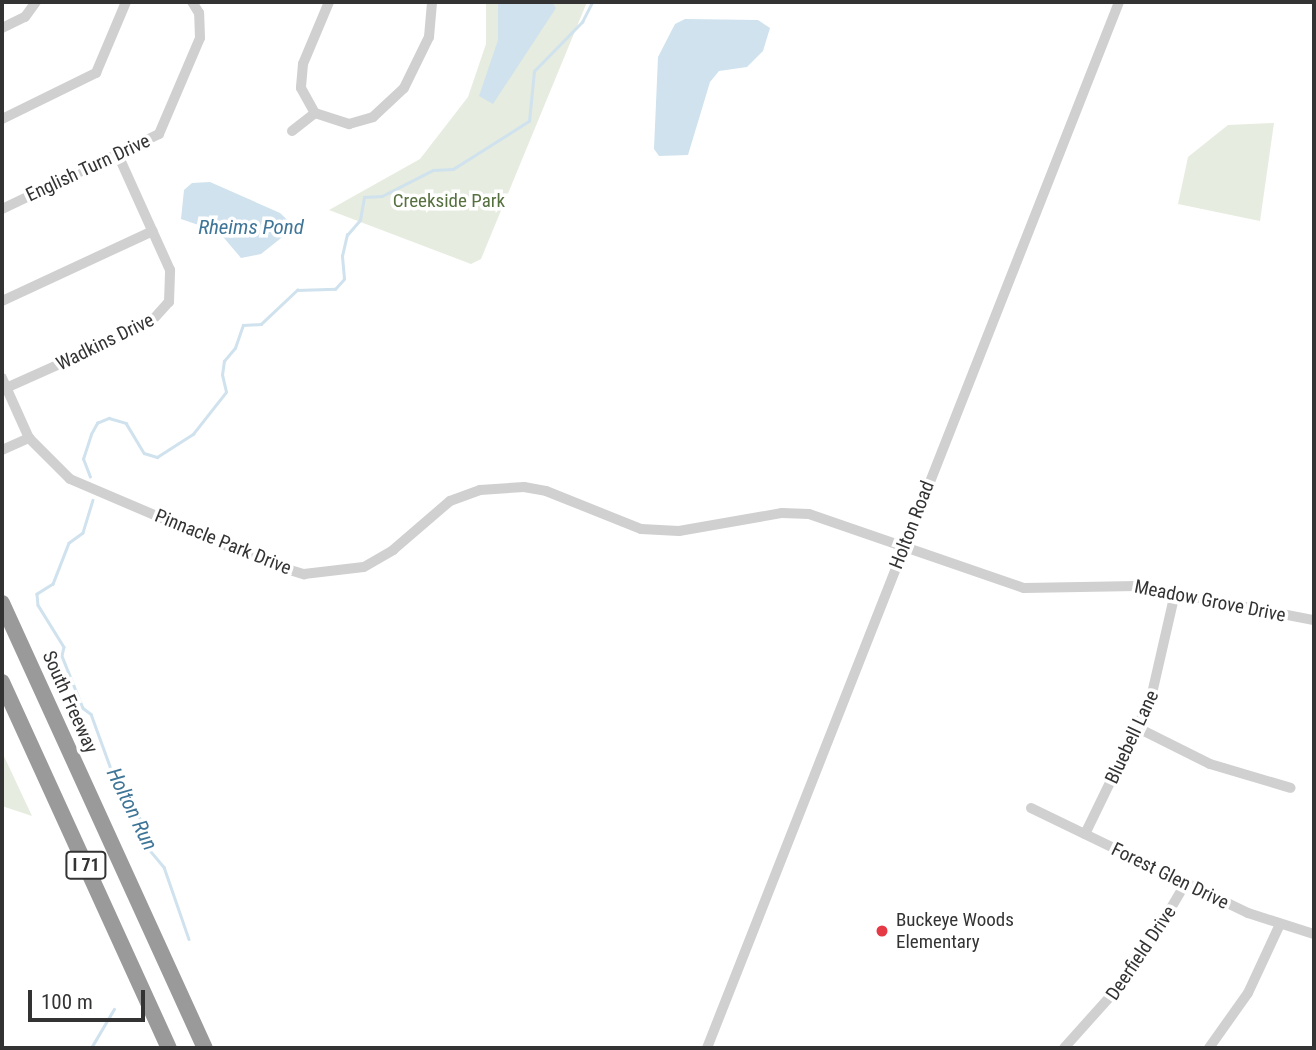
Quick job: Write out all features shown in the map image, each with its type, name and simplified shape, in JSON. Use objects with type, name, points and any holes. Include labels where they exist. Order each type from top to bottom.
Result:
[{"type":"highway","name":"South Freeway","points":[[2,603],[205,1048]]},
{"type":"highway","name":"I 71","points":[[2,682],[169,1048]]},
{"type":"street","points":[[2,28],[25,17],[36,2]]},
{"type":"street","points":[[2,119],[96,74],[126,2]]},
{"type":"street","name":"English Turn Drive","points":[[2,209],[119,157],[162,130],[200,38],[199,13],[192,2]]},
{"type":"street","points":[[329,2],[301,72],[303,97],[315,113],[358,123],[390,104],[404,88],[429,37],[432,2]]},
{"type":"street","name":"Holton Road","points":[[707,1048],[1119,2]]},
{"type":"street","points":[[292,131],[315,113]]},
{"type":"street","name":"Wadkins Drive","points":[[4,383],[149,324],[163,312],[173,290],[172,279],[119,157]]},
{"type":"street","points":[[2,301],[153,231]]},
{"type":"street","points":[[2,450],[29,438],[4,383]]},
{"type":"street","name":"Pinnacle Park Drive","points":[[29,438],[70,479],[267,563],[304,574],[364,568],[393,550],[450,500],[496,487],[546,491],[652,531],[796,512],[826,517],[904,547]]},
{"type":"street","name":"Meadow Grove Drive","points":[[904,547],[1024,588],[1122,584],[1314,620]]},
{"type":"street","name":"Bluebell Lane","points":[[1085,834],[1138,728],[1157,681],[1175,593]]},
{"type":"street","points":[[1138,728],[1210,764],[1291,788]]},
{"type":"street","name":"Forest Glen Drive","points":[[1031,808],[1185,884],[1280,924],[1314,934]]},
{"type":"street","name":"Deerfield Drive","points":[[1064,1048],[1135,969],[1185,884]]},
{"type":"street","points":[[1209,1048],[1248,993],[1280,924]]},
{"type":"green space","name":"Creekside Park","points":[[486,2],[587,2],[481,259],[471,264],[329,210],[420,159],[468,97],[486,44]]},
{"type":"green space","points":[[1274,123],[1260,221],[1178,204],[1188,157],[1228,125]]},
{"type":"green space","points":[[2,752],[32,816],[2,806]]},
{"type":"water","points":[[498,2],[552,2],[556,8],[493,104],[479,96],[498,40]]},
{"type":"water","points":[[685,19],[758,20],[770,28],[763,51],[747,67],[719,71],[710,82],[688,155],[659,156],[654,149],[658,57],[675,24]]},
{"type":"water","name":"Rheims Pond","points":[[210,182],[280,213],[295,227],[261,254],[241,258],[219,232],[181,219],[184,190],[192,183]]},
{"type":"waterway","points":[[90,477],[83,459],[97,423],[109,418],[126,423],[144,453],[157,457],[193,434],[226,392],[222,375],[224,361],[235,348],[243,325],[261,324],[297,290],[335,289],[344,279],[342,256],[347,235],[360,220],[364,197],[382,196],[433,170],[453,169],[529,121],[534,71],[582,22],[592,2]]},
{"type":"waterway","name":"Holton Run","points":[[93,500],[83,533],[69,543],[53,584],[37,594],[38,605],[64,647],[62,656],[83,708],[91,714],[111,769],[141,820],[148,848],[164,867],[189,939]]},
{"type":"waterway","name":"Holton Run","points":[[91,1048],[114,1009]]},
{"type":"place","name":"Buckeye Woods Elementary","points":[[882,931]]}]
